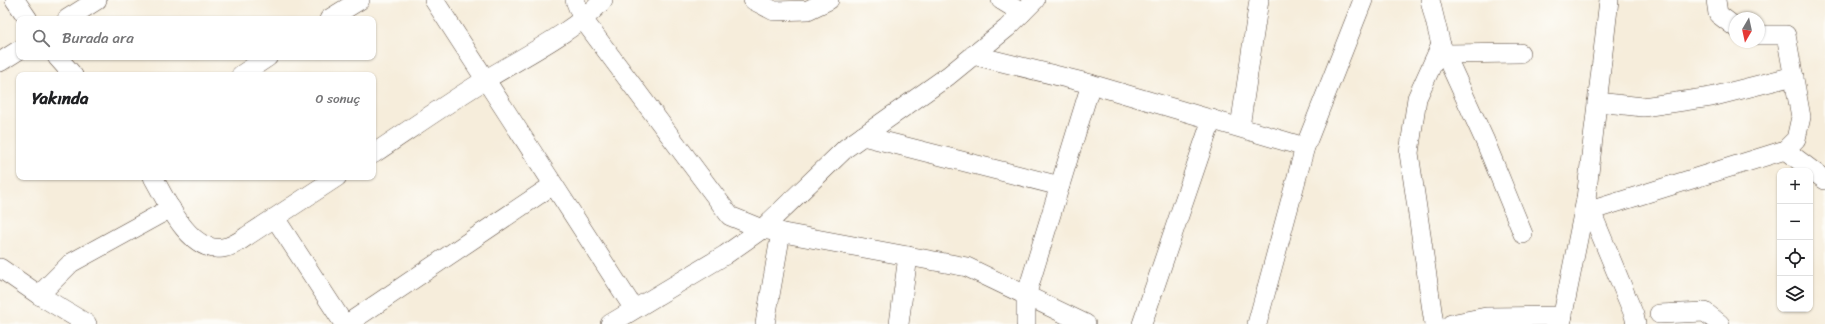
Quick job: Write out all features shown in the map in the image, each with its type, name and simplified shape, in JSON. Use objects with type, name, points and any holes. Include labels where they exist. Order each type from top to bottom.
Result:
[{"type":"street","points":[[15,0],[26,16]]},
{"type":"street","points":[[72,16],[97,0]]},
{"type":"street","points":[[334,16],[360,0]]},
{"type":"street","points":[[434,0],[634,309]]},
{"type":"street","points":[[575,0],[582,18],[730,216],[762,229],[967,267],[1086,324]]},
{"type":"street","points":[[376,152],[485,80],[561,34],[596,8],[603,0]]},
{"type":"street","points":[[753,0],[774,11],[808,10],[829,0]]},
{"type":"street","points":[[1001,0],[1022,13]]},
{"type":"street","points":[[610,324],[725,255],[762,229],[846,148],[948,76],[1007,28],[1035,0]]},
{"type":"street","points":[[1240,128],[1259,0]]},
{"type":"street","points":[[1257,324],[1305,147],[1363,0]]},
{"type":"street","points":[[1430,0],[1443,50],[1485,141],[1523,234]]},
{"type":"street","points":[[1451,324],[1486,317],[1562,320],[1586,207],[1609,0]]},
{"type":"street","points":[[1716,0],[1718,14],[1729,22]]},
{"type":"street","points":[[1586,207],[1785,150],[1796,139],[1801,117],[1794,76],[1786,35],[1765,35]]},
{"type":"street","points":[[1443,50],[1520,53]]},
{"type":"street","points":[[1434,324],[1409,153],[1417,98],[1443,50]]},
{"type":"street","points":[[0,62],[16,52]]},
{"type":"street","points":[[974,55],[1091,84],[1305,147]]},
{"type":"street","points":[[60,60],[70,72]]},
{"type":"street","points":[[246,72],[264,60]]},
{"type":"street","points":[[1597,102],[1643,107],[1711,97],[1794,76]]},
{"type":"street","points":[[1026,324],[1026,296],[1091,84]]},
{"type":"street","points":[[1142,324],[1212,119]]},
{"type":"street","points":[[863,136],[1060,186]]},
{"type":"street","points":[[1785,150],[1825,180]]},
{"type":"street","points":[[155,180],[171,208],[192,238],[210,246],[221,248],[232,245],[332,180]]},
{"type":"street","points":[[275,218],[346,324],[553,185]]},
{"type":"street","points":[[1586,207],[1634,315],[1636,324]]},
{"type":"street","points":[[39,294],[71,263],[171,208]]},
{"type":"street","points":[[765,324],[781,232]]},
{"type":"street","points":[[899,324],[908,256]]},
{"type":"street","points":[[0,268],[87,324]]},
{"type":"street","points":[[1659,314],[1705,312],[1720,324]]}]
